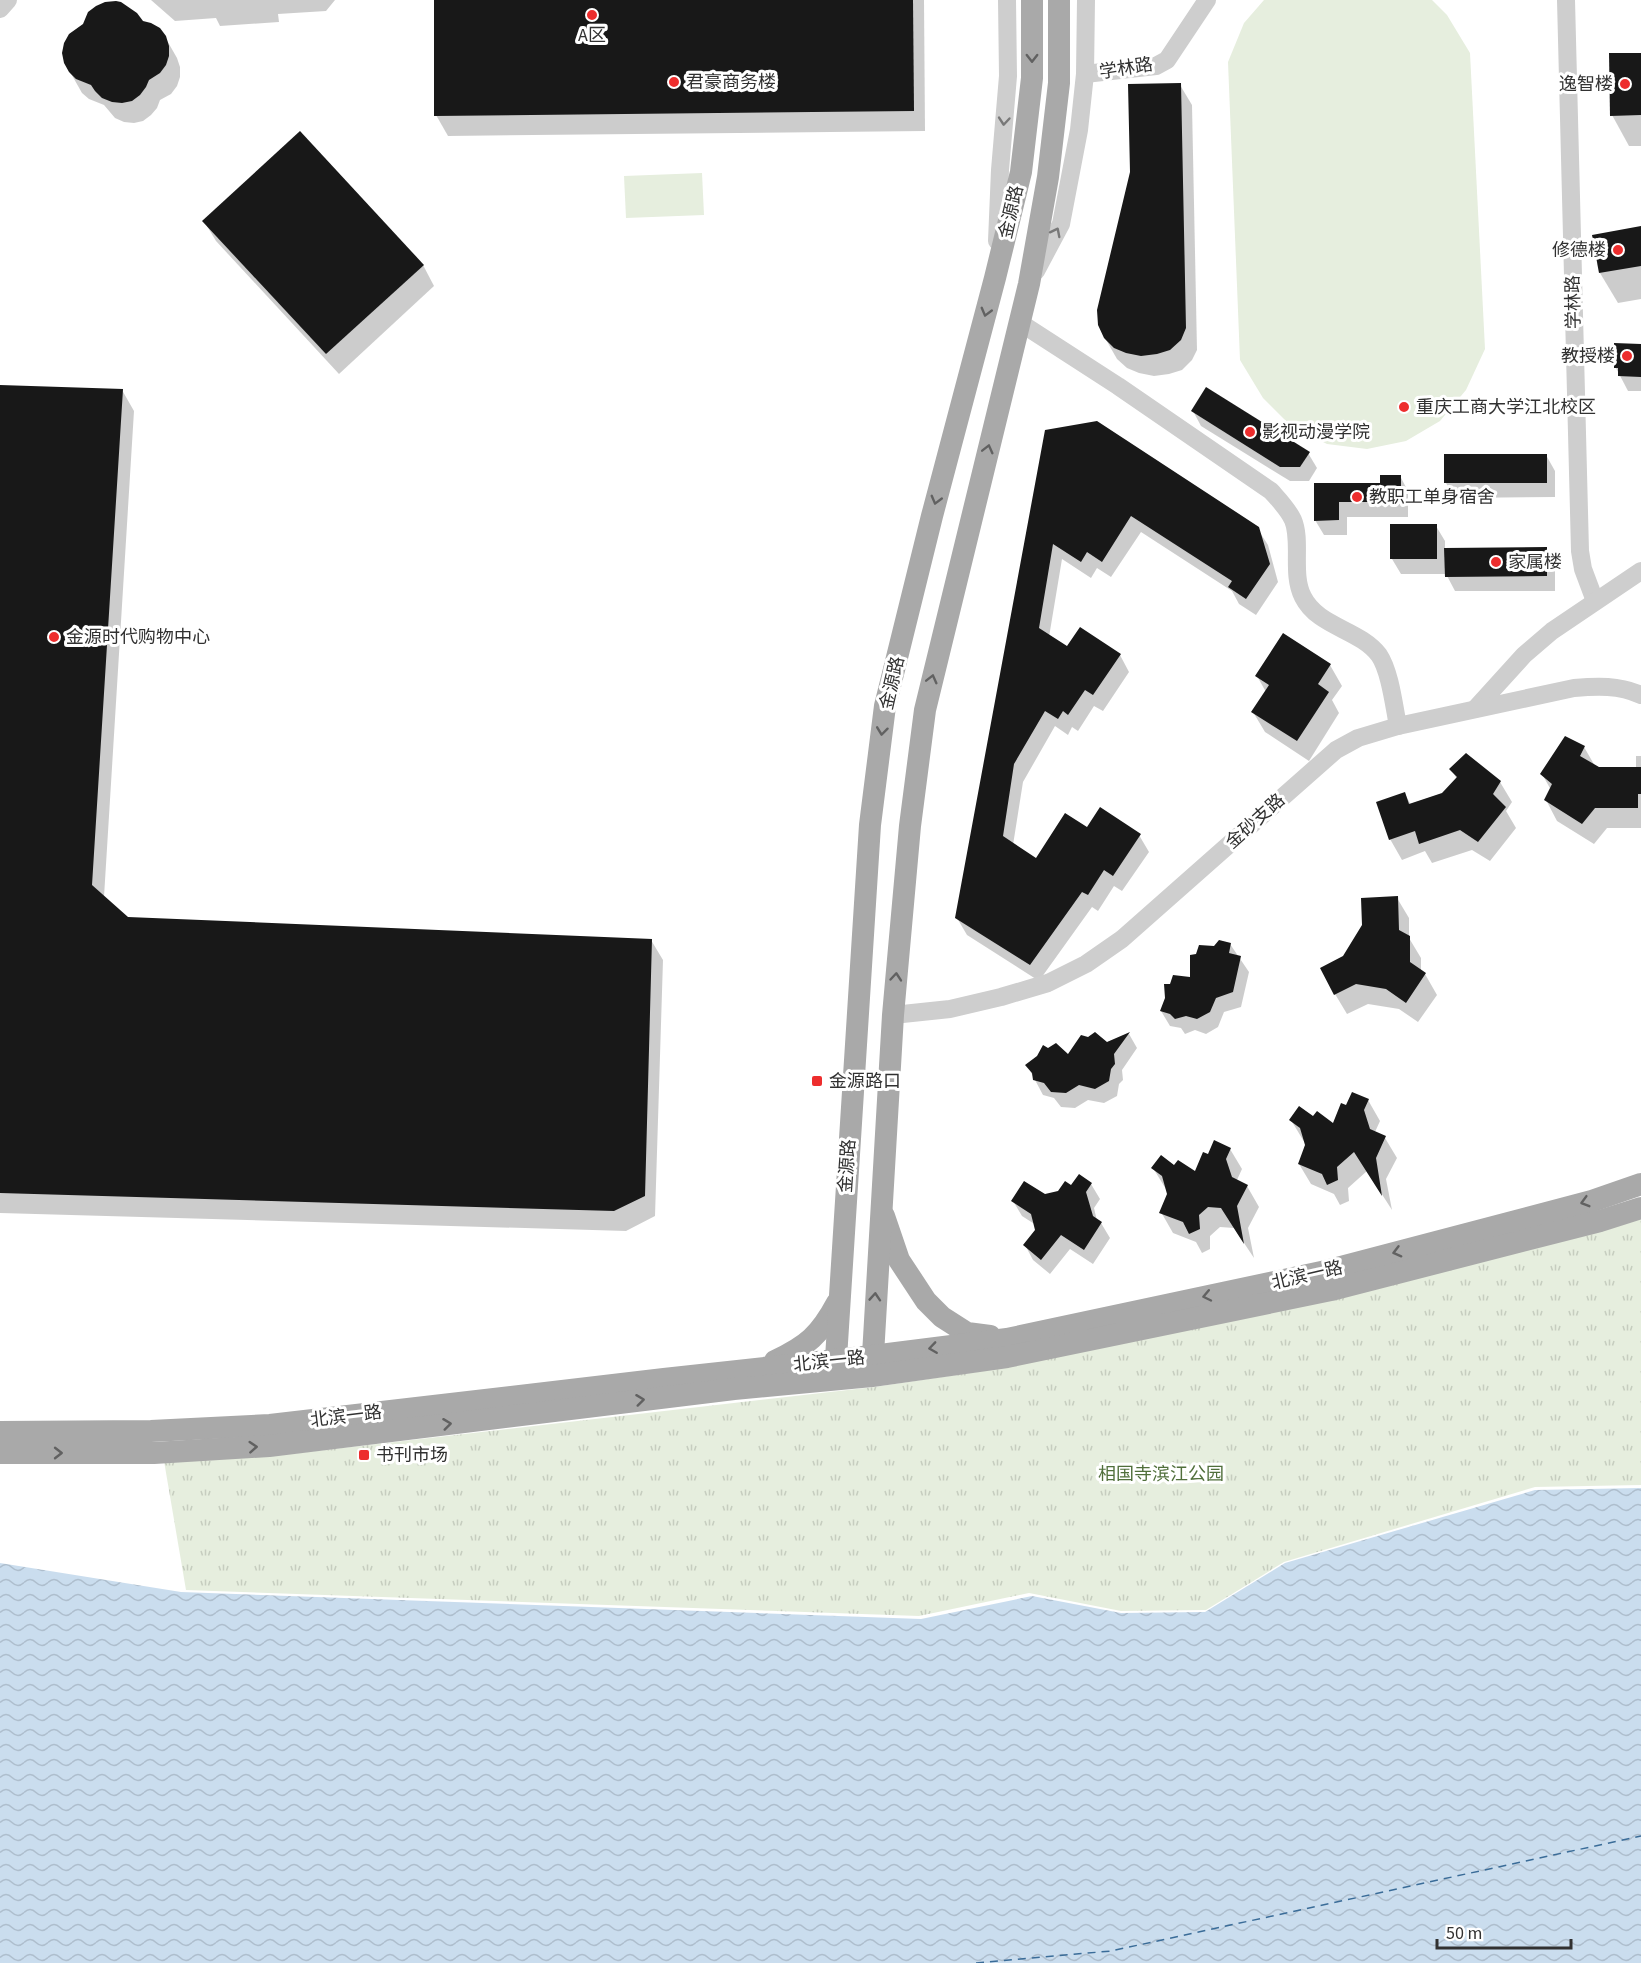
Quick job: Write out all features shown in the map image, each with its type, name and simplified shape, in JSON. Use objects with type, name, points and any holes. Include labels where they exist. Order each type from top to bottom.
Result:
[{"type":"main road","name":"金源路","points":[[835,1369],[870,825],[885,706],[1021,172],[1032,78],[1032,0]]},
{"type":"main road","name":"金源路","points":[[872,1366],[893,1015],[910,826],[925,710],[1029,284],[1048,177],[1059,83],[1059,0]]},
{"type":"main road","name":"北滨一路","points":[[872,1366],[1326,1271],[1592,1201],[1641,1184]]},
{"type":"main road","points":[[845,1199],[849,1210],[857,1218],[874,1216],[881,1207]]},
{"type":"main road","points":[[881,1207],[899,1260],[926,1301],[942,1317],[967,1333],[1007,1339]]},
{"type":"main road","name":"北滨一路","points":[[0,1432],[151,1431],[270,1425],[763,1367],[835,1369],[1008,1357],[1331,1290],[1600,1221],[1641,1208]]},
{"type":"main road","points":[[763,1367],[811,1341],[826,1324],[839,1299]]},
{"type":"main road","name":"北滨一路","points":[[0,1453],[154,1453],[269,1446],[734,1389],[835,1369]]},
{"type":"street","points":[[0,9],[8,0]]},
{"type":"street","points":[[995,278],[1000,170],[1008,76],[1007,0]]},
{"type":"street","points":[[1029,284],[1061,224],[1079,130],[1085,74],[1086,0]]},
{"type":"street","name":"学林路","points":[[1085,74],[1156,66],[1167,60],[1207,0]]},
{"type":"street","name":"学林路","points":[[1566,0],[1580,551],[1583,569],[1595,602]]},
{"type":"street","points":[[1019,322],[1119,386],[1271,491],[1286,507],[1294,522],[1298,581],[1303,598],[1315,614],[1370,645],[1380,657],[1386,672],[1398,726]]},
{"type":"street","points":[[1475,708],[1524,655],[1552,632],[1641,571]]},
{"type":"street","name":"金砂支路","points":[[893,1015],[950,1010],[1002,997],[1048,983],[1086,964],[1122,939],[1336,750],[1358,738],[1475,708],[1574,688],[1600,686],[1628,689],[1641,695]]},
{"type":"green space","points":[[1264,0],[1432,0],[1447,15],[1470,53],[1485,349],[1466,390],[1440,421],[1406,441],[1367,449],[1327,444],[1291,426],[1263,398],[1240,360],[1228,62],[1244,23]]},
{"type":"green space","points":[[702,173],[704,215],[626,218],[624,176]]},
{"type":"green space","name":"相国寺滨江公园","points":[[1641,1216],[1641,1485],[1535,1487],[1284,1562],[1206,1610],[1121,1611],[1029,1593],[919,1616],[186,1590],[164,1461],[272,1456],[874,1387],[1003,1368]]},
{"type":"water","points":[[1641,1488],[1641,1963],[0,1963],[0,1563],[181,1592],[921,1619],[1032,1596],[1121,1613],[1205,1612],[1285,1563],[1535,1490]]},
{"type":"building","name":"君豪商务楼","points":[[434,0],[913,0],[914,111],[434,116]]},
{"type":"building","points":[[116,1],[137,13],[143,21],[160,28],[169,46],[166,65],[160,73],[149,80],[140,95],[132,101],[122,103],[102,98],[91,85],[76,79],[64,63],[62,53],[69,34],[83,24],[88,12],[105,2]]},
{"type":"building","name":"逸智楼","points":[[1609,53],[1641,53],[1641,115],[1610,116]]},
{"type":"building","points":[[1181,83],[1186,328],[1181,340],[1170,350],[1141,356],[1114,348],[1104,338],[1098,325],[1097,310],[1130,172],[1128,84]]},
{"type":"building","points":[[300,131],[424,265],[326,354],[202,221]]},
{"type":"building","name":"修德楼","points":[[1641,226],[1641,266],[1599,273],[1592,235]]},
{"type":"building","name":"教授楼","points":[[1614,343],[1641,344],[1641,377],[1618,376],[1618,368],[1614,368]]},
{"type":"building","name":"金源时代购物中心","points":[[0,385],[123,389],[92,885],[128,917],[652,939],[645,1196],[614,1211],[0,1193]]},
{"type":"building","name":"影视动漫学院","points":[[1206,387],[1310,452],[1300,467],[1280,467],[1191,411]]},
{"type":"building","points":[[1097,421],[1259,527],[1270,564],[1246,599],[1228,587],[1232,581],[1131,516],[1102,562],[1087,552],[1081,562],[1053,544],[1039,628],[1067,646],[1080,627],[1121,654],[1093,695],[1085,690],[1068,715],[1063,711],[1058,719],[1045,711],[1014,764],[1003,836],[1036,858],[1065,813],[1087,827],[1100,807],[1141,834],[1113,876],[1104,870],[1088,895],[1082,892],[1030,965],[955,918],[1045,430]]},
{"type":"building","points":[[1444,454],[1547,454],[1547,483],[1444,483]]},
{"type":"building","name":"教职工单身宿舍","points":[[1380,475],[1401,475],[1401,502],[1339,502],[1339,520],[1314,521],[1314,483],[1380,483]]},
{"type":"building","points":[[1390,524],[1437,524],[1437,559],[1390,559]]},
{"type":"building","name":"家属楼","points":[[1547,547],[1547,576],[1445,577],[1444,548]]},
{"type":"building","points":[[1283,633],[1331,664],[1318,684],[1329,692],[1297,741],[1251,712],[1269,685],[1255,676]]},
{"type":"building","points":[[1565,736],[1585,746],[1580,756],[1599,767],[1641,767],[1641,794],[1638,794],[1638,808],[1595,808],[1582,824],[1544,800],[1552,784],[1540,774]]},
{"type":"building","points":[[1466,753],[1501,781],[1493,794],[1506,807],[1478,842],[1460,830],[1419,844],[1415,831],[1389,840],[1376,802],[1405,792],[1409,804],[1442,793],[1457,777],[1449,769]]},
{"type":"building","points":[[1398,896],[1399,930],[1410,936],[1410,962],[1426,973],[1406,1003],[1386,989],[1356,984],[1334,995],[1320,968],[1343,956],[1362,925],[1361,898]]},
{"type":"building","points":[[1219,940],[1231,943],[1229,953],[1241,956],[1233,992],[1216,998],[1210,1012],[1197,1019],[1186,1016],[1175,1019],[1170,1014],[1160,1011],[1165,998],[1164,984],[1170,984],[1173,975],[1190,977],[1190,955],[1196,954],[1199,945],[1214,946]]},
{"type":"building","points":[[1095,1032],[1107,1042],[1130,1032],[1114,1054],[1115,1064],[1111,1069],[1109,1081],[1095,1089],[1079,1085],[1066,1093],[1051,1092],[1044,1083],[1033,1080],[1032,1073],[1025,1065],[1037,1056],[1043,1045],[1048,1048],[1056,1043],[1068,1054],[1081,1035],[1088,1037]]},
{"type":"building","points":[[1352,1092],[1369,1099],[1364,1110],[1370,1129],[1386,1136],[1376,1158],[1382,1196],[1354,1152],[1337,1167],[1338,1180],[1327,1185],[1322,1174],[1298,1164],[1305,1145],[1300,1128],[1289,1120],[1299,1106],[1313,1116],[1317,1111],[1333,1123],[1341,1103],[1346,1105]]},
{"type":"building","points":[[1214,1140],[1231,1148],[1226,1159],[1232,1177],[1248,1185],[1237,1206],[1244,1244],[1221,1208],[1208,1207],[1199,1215],[1200,1229],[1189,1234],[1183,1222],[1159,1213],[1167,1194],[1162,1176],[1151,1168],[1161,1155],[1174,1165],[1178,1160],[1195,1171],[1203,1152],[1208,1154]]},
{"type":"building","points":[[1079,1174],[1092,1183],[1086,1192],[1093,1216],[1102,1222],[1084,1250],[1061,1235],[1041,1260],[1023,1245],[1035,1230],[1031,1214],[1011,1201],[1024,1181],[1045,1194],[1058,1191],[1065,1181],[1071,1185]]},
{"type":"ferry route","points":[[976,1963],[1111,1951],[1641,1836]]},
{"type":"place","name":"A区","points":[[592,15]]},
{"type":"place","name":"君豪商务楼","points":[[674,82]]},
{"type":"place","name":"逸智楼","points":[[1625,84]]},
{"type":"place","name":"修德楼","points":[[1618,250]]},
{"type":"place","name":"教授楼","points":[[1627,356]]},
{"type":"place","name":"重庆工商大学江北校区","points":[[1404,407]]},
{"type":"place","name":"影视动漫学院","points":[[1250,432]]},
{"type":"place","name":"教职工单身宿舍","points":[[1357,497]]},
{"type":"place","name":"家属楼","points":[[1496,562]]},
{"type":"place","name":"金源时代购物中心","points":[[54,637]]},
{"type":"place","name":"金源路口","points":[[817,1081]]},
{"type":"place","name":"书刊市场","points":[[364,1455]]}]
